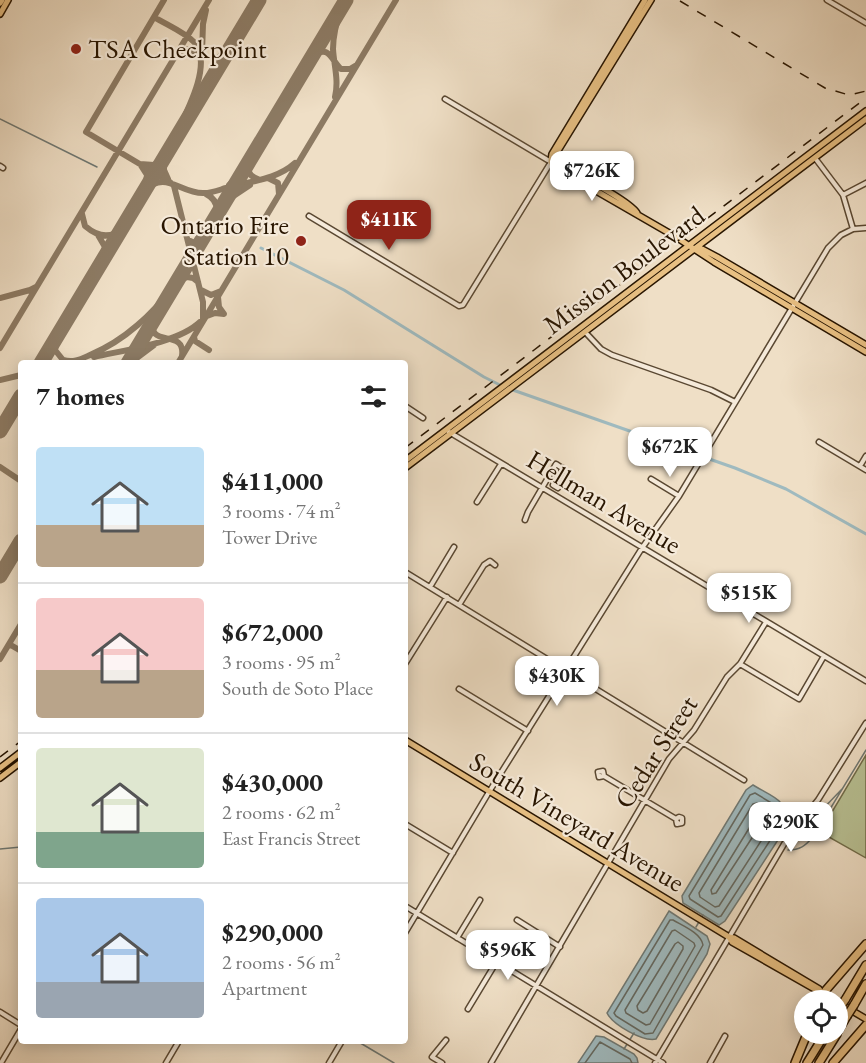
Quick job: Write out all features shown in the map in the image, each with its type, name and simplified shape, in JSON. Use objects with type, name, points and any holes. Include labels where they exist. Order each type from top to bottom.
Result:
[{"type":"highway","points":[[828,990],[866,944]]},
{"type":"highway","points":[[848,991],[866,965]]},
{"type":"highway","points":[[848,1016],[866,984]]},
{"type":"highway","points":[[833,1063],[866,1025]]},
{"type":"highway","points":[[795,1063],[803,1044]]},
{"type":"highway","points":[[807,1063],[819,1044]]},
{"type":"highway","points":[[819,1063],[830,1044]]},
{"type":"main road","points":[[0,14],[8,0]]},
{"type":"main road","points":[[645,0],[552,154],[551,162],[554,166],[682,240],[706,258],[866,345]]},
{"type":"main road","points":[[551,162],[651,0]]},
{"type":"main road","name":"Mission Boulevard","points":[[408,465],[506,383],[866,111]]},
{"type":"main road","name":"Mission Boulevard","points":[[408,459],[586,333],[866,119]]},
{"type":"main road","points":[[551,162],[557,163],[634,208],[637,213]]},
{"type":"main road","points":[[576,179],[588,181]]},
{"type":"main road","points":[[675,256],[683,247],[682,240]]},
{"type":"main road","points":[[707,241],[703,246],[707,252]]},
{"type":"main road","points":[[696,249],[707,252],[866,352]]},
{"type":"main road","name":"South Vineyard Avenue","points":[[408,742],[812,990]]},
{"type":"main road","points":[[0,768],[18,754]]},
{"type":"main road","points":[[0,778],[18,764]]},
{"type":"main road","name":"South Vineyard Avenue","points":[[848,1010],[866,1019]]},
{"type":"street","points":[[827,0],[866,24]]},
{"type":"street","points":[[309,216],[462,306],[551,162],[446,99]]},
{"type":"street","points":[[815,158],[843,195],[853,229]]},
{"type":"street","points":[[843,195],[866,183]]},
{"type":"street","points":[[408,928],[489,792],[567,671],[642,548],[679,496],[835,240],[853,229],[866,228]]},
{"type":"street","points":[[586,333],[601,349],[612,355],[711,390],[735,402]]},
{"type":"street","points":[[408,408],[423,418]]},
{"type":"street","name":"Hellman Avenue","points":[[449,431],[866,681]]},
{"type":"street","points":[[819,442],[866,470]]},
{"type":"street","points":[[860,466],[866,456]]},
{"type":"street","points":[[476,503],[501,464]]},
{"type":"street","points":[[525,520],[556,464],[563,468],[568,471],[558,488],[553,485],[563,468]]},
{"type":"street","points":[[651,479],[679,496]]},
{"type":"street","points":[[430,587],[454,547]]},
{"type":"street","points":[[459,605],[484,565],[490,561],[495,566]]},
{"type":"street","points":[[408,574],[744,780]]},
{"type":"street","points":[[408,659],[447,597]]},
{"type":"street","name":"Cedar Street","points":[[491,1063],[669,759],[694,730],[726,679],[740,664],[766,621]]},
{"type":"street","points":[[740,664],[799,699],[824,656]]},
{"type":"street","points":[[459,690],[528,731]]},
{"type":"street","points":[[656,1061],[790,834],[818,800],[866,723]]},
{"type":"street","points":[[604,776],[676,819]]},
{"type":"street","points":[[408,826],[453,853]]},
{"type":"street","points":[[457,938],[480,900]]},
{"type":"street","points":[[408,908],[632,1044],[656,1061],[663,1063]]},
{"type":"street","points":[[517,920],[560,947]]},
{"type":"street","points":[[468,1009],[497,961]]},
{"type":"street","points":[[0,1012],[18,1025]]},
{"type":"street","points":[[1,1063],[18,1032]]},
{"type":"street","points":[[710,1063],[725,1036]]},
{"type":"street","points":[[442,1063],[432,1057],[446,1040]]},
{"type":"street","points":[[166,1063],[177,1044]]},
{"type":"street","points":[[329,1063],[340,1044]]},
{"type":"green space","points":[[866,755],[866,858],[820,832]]},
{"type":"water","points":[[753,785],[781,803],[789,823],[725,921],[719,925],[683,903],[682,896],[746,790]]},
{"type":"water","points":[[669,911],[707,936],[710,944],[707,954],[656,1039],[644,1038],[615,1023],[607,1013]]},
{"type":"water","points":[[596,1036],[604,1037],[634,1054],[638,1063],[578,1063]]},
{"type":"waterway","points":[[0,119],[97,167]]},
{"type":"waterway","points":[[261,248],[344,290],[484,377],[504,387]]},
{"type":"waterway","points":[[510,389],[735,468],[786,489],[866,534]]},
{"type":"waterway","points":[[788,850],[802,847],[813,837],[866,750]]},
{"type":"waterway","points":[[818,814],[842,789]]},
{"type":"waterway","points":[[0,849],[18,847]]},
{"type":"waterway","points":[[696,927],[703,915]]},
{"type":"waterway","points":[[624,1049],[634,1033]]},
{"type":"waterway","points":[[362,1044],[394,1063]]},
{"type":"taxiway","points":[[164,0],[86,132],[174,186],[203,302],[203,319]]},
{"type":"taxiway","points":[[0,348],[209,0]]},
{"type":"taxiway","points":[[180,360],[396,0]]},
{"type":"taxiway","points":[[335,97],[333,43],[342,6]]},
{"type":"taxiway","points":[[202,53],[206,10]]},
{"type":"taxiway","points":[[154,17],[190,38],[200,53],[201,68],[197,84],[164,161],[164,170],[168,179]]},
{"type":"taxiway","points":[[180,51],[190,49],[199,56]]},
{"type":"taxiway","points":[[312,57],[326,52],[341,69],[350,69],[355,66]]},
{"type":"taxiway","points":[[145,189],[147,175],[140,164],[154,165],[163,158]]},
{"type":"taxiway","points":[[250,159],[249,172],[258,179]]},
{"type":"taxiway","points":[[144,191],[159,182],[166,182],[195,192],[210,192],[271,177],[295,163]]},
{"type":"taxiway","points":[[229,185],[243,171]]},
{"type":"taxiway","points":[[268,178],[278,183],[279,194]]},
{"type":"taxiway","points":[[217,214],[232,197],[250,185]]},
{"type":"taxiway","points":[[206,194],[216,204],[215,218]]},
{"type":"taxiway","points":[[82,214],[85,226],[100,235],[114,234],[123,227]]},
{"type":"taxiway","points":[[98,235],[105,247],[102,260]]},
{"type":"taxiway","points":[[188,240],[197,244],[203,237]]},
{"type":"taxiway","points":[[194,261],[198,246]]},
{"type":"taxiway","points":[[176,282],[187,277],[198,282]]},
{"type":"taxiway","points":[[77,360],[103,349],[127,334],[158,306],[176,284]]},
{"type":"taxiway","points":[[0,298],[36,287]]},
{"type":"taxiway","points":[[201,290],[211,295],[221,291]]},
{"type":"taxiway","points":[[207,316],[215,313],[224,314],[219,307],[218,297]]},
{"type":"taxiway","points":[[154,319],[155,334],[178,342],[182,347],[182,356]]},
{"type":"taxiway","points":[[94,357],[165,340],[200,322]]},
{"type":"taxiway","points":[[57,336],[55,350],[63,360]]},
{"type":"taxiway","points":[[194,337],[195,341],[209,350]]},
{"type":"taxiway","points":[[134,360],[154,345]]},
{"type":"taxiway","points":[[39,360],[51,346]]},
{"type":"taxiway","points":[[0,380],[18,376]]},
{"type":"taxiway","points":[[0,467],[18,479]]},
{"type":"taxiway","points":[[0,659],[18,629]]},
{"type":"taxiway","points":[[9,644],[18,649]]},
{"type":"runway","points":[[43,360],[259,0]]},
{"type":"runway","points":[[130,360],[346,0]]},
{"type":"runway","points":[[0,431],[18,401]]},
{"type":"runway","points":[[0,576],[18,546]]},
{"type":"railway","points":[[680,1],[825,88],[849,95],[866,91]]},
{"type":"railway","points":[[408,446],[866,98]]},
{"type":"railway","points":[[0,757],[18,743]]},
{"type":"place","name":"TSA Checkpoint","points":[[76,49]]},
{"type":"place","name":"Ontario Fire Station 10","points":[[301,241]]}]
